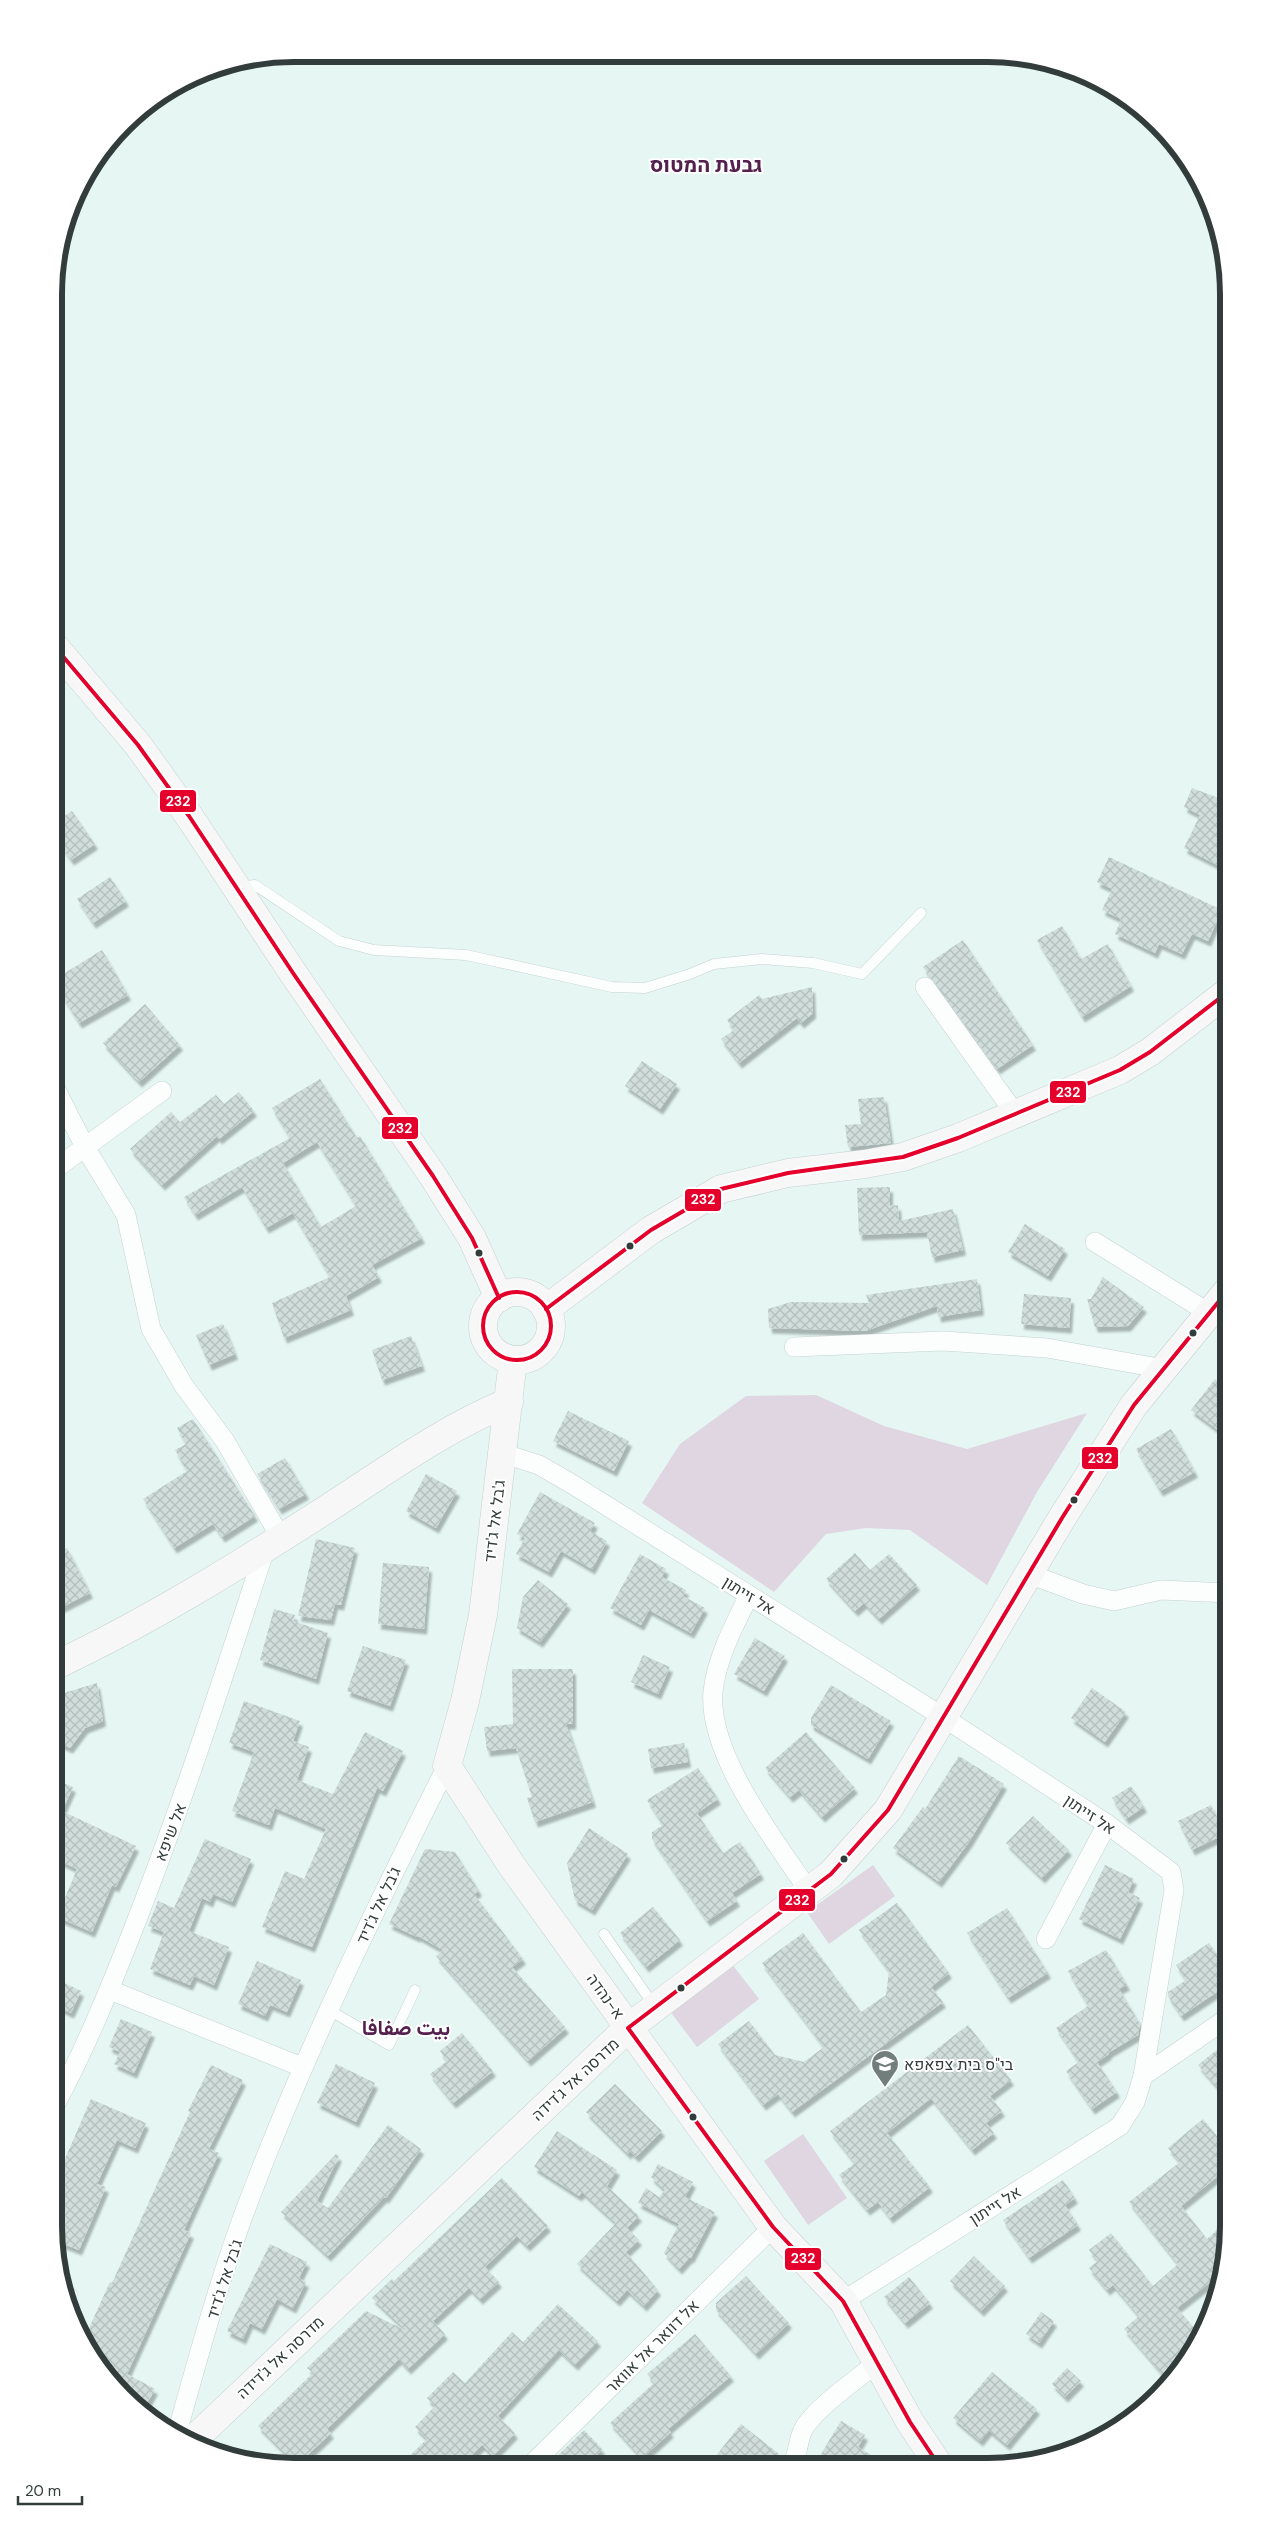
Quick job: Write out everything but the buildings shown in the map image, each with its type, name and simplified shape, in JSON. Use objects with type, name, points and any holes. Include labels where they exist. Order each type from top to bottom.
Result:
[{"type":"street","points":[[63,657],[138,746],[189,816],[433,1176],[472,1238],[499,1298]]},
{"type":"street","points":[[925,988],[1016,1115]]},
{"type":"street","points":[[546,1309],[651,1230],[721,1189],[788,1173],[866,1164],[903,1157],[958,1138],[1120,1070],[1162,1043],[1220,998]]},
{"type":"street","points":[[63,1163],[162,1091]]},
{"type":"street","points":[[63,1104],[85,1147],[126,1215],[151,1329],[184,1386],[225,1441],[273,1544]]},
{"type":"street","points":[[1095,1242],[1220,1303]]},
{"type":"street","points":[[509,1293],[519,1293],[539,1301],[546,1309],[550,1319],[550,1330],[545,1345],[534,1356],[513,1360],[494,1352],[483,1334],[485,1313],[499,1298],[509,1293]]},
{"type":"street","name":"מדרסה אל ג'דידה","points":[[196,2437],[628,2028],[830,1874],[888,1810],[1029,1574],[1124,1421],[1164,1369],[1220,1304]]},
{"type":"street","points":[[794,1347],[943,1341],[1047,1348],[1164,1369]]},
{"type":"street","name":"ג'בל אל ג'דיד","points":[[179,2427],[250,2197],[302,2067],[391,1876],[447,1766],[466,1701],[483,1615],[513,1360]]},
{"type":"street","points":[[63,1661],[133,1626],[273,1544],[468,1420],[509,1402]]},
{"type":"street","name":"אל זייתון","points":[[502,1454],[539,1465],[572,1484],[1107,1824],[1171,1872],[1174,1890],[1143,2076],[1134,2102],[1120,2126],[843,2301]]},
{"type":"street","name":"אל שיפא","points":[[63,2088],[110,1990],[183,1799],[273,1544]]},
{"type":"street","points":[[1029,1574],[1083,1594],[1114,1601],[1162,1590],[1220,1593]]},
{"type":"street","points":[[749,1595],[726,1643],[718,1666],[713,1692],[715,1718],[734,1774],[756,1813],[809,1891]]},
{"type":"street","name":"א-נהדה","points":[[447,1766],[512,1866],[773,2227],[843,2301],[910,2422],[934,2458]]},
{"type":"street","points":[[1046,1939],[1107,1824]]},
{"type":"street","points":[[110,1990],[302,2067]]},
{"type":"street","points":[[1143,2076],[1220,2023]]},
{"type":"street","name":"אל דוואר אל אוואר","points":[[538,2458],[773,2227]]},
{"type":"street","points":[[796,2458],[803,2430],[826,2404],[877,2363]]},
{"type":"lane","points":[[237,887],[255,885],[339,941],[374,950],[466,955],[612,987],[645,988],[690,974],[714,964],[762,959],[813,963],[862,974],[921,913]]},
{"type":"lane","points":[[604,1934],[655,2008]]},
{"type":"lane","points":[[329,2010],[390,2045],[415,1990]]},
{"type":"shaded area","points":[[816,1395],[884,1426],[967,1449],[1087,1413],[1037,1492],[987,1585],[910,1530],[866,1528],[826,1534],[774,1592],[642,1503],[680,1444],[746,1396]]},
{"type":"shaded area","points":[[873,1865],[895,1896],[829,1944],[807,1912]]},
{"type":"shaded area","points":[[731,1963],[759,1999],[697,2047],[669,2010]]},
{"type":"shaded area","points":[[803,2134],[847,2198],[808,2225],[764,2161]]},
{"type":"transit line","name":"232","points":[[63,656],[138,745],[189,816],[293,973],[433,1176],[472,1238],[499,1298]]},
{"type":"transit line","name":"232","points":[[546,1309],[651,1230],[721,1189],[788,1173],[903,1157],[958,1138],[1120,1070],[1150,1052],[1220,998]]},
{"type":"transit line","name":"232","points":[[517,1292],[530,1295],[541,1302],[548,1313],[551,1326],[548,1339],[541,1350],[530,1357],[517,1360],[504,1357],[493,1350],[486,1339],[483,1326],[486,1313],[493,1302],[504,1295],[517,1292]]},
{"type":"transit line","name":"232","points":[[934,2458],[910,2422],[843,2301],[773,2227],[628,2028],[831,1874],[888,1810],[1062,1518],[1134,1405],[1220,1300]]},
{"type":"place","name":"בי\"ס בית צפאפא","points":[[885,2088]]},
{"type":"district","name":"גבעת המטוס","points":[[706,165]]},
{"type":"district","name":"بيت صفافا","points":[[406,2028]]}]
